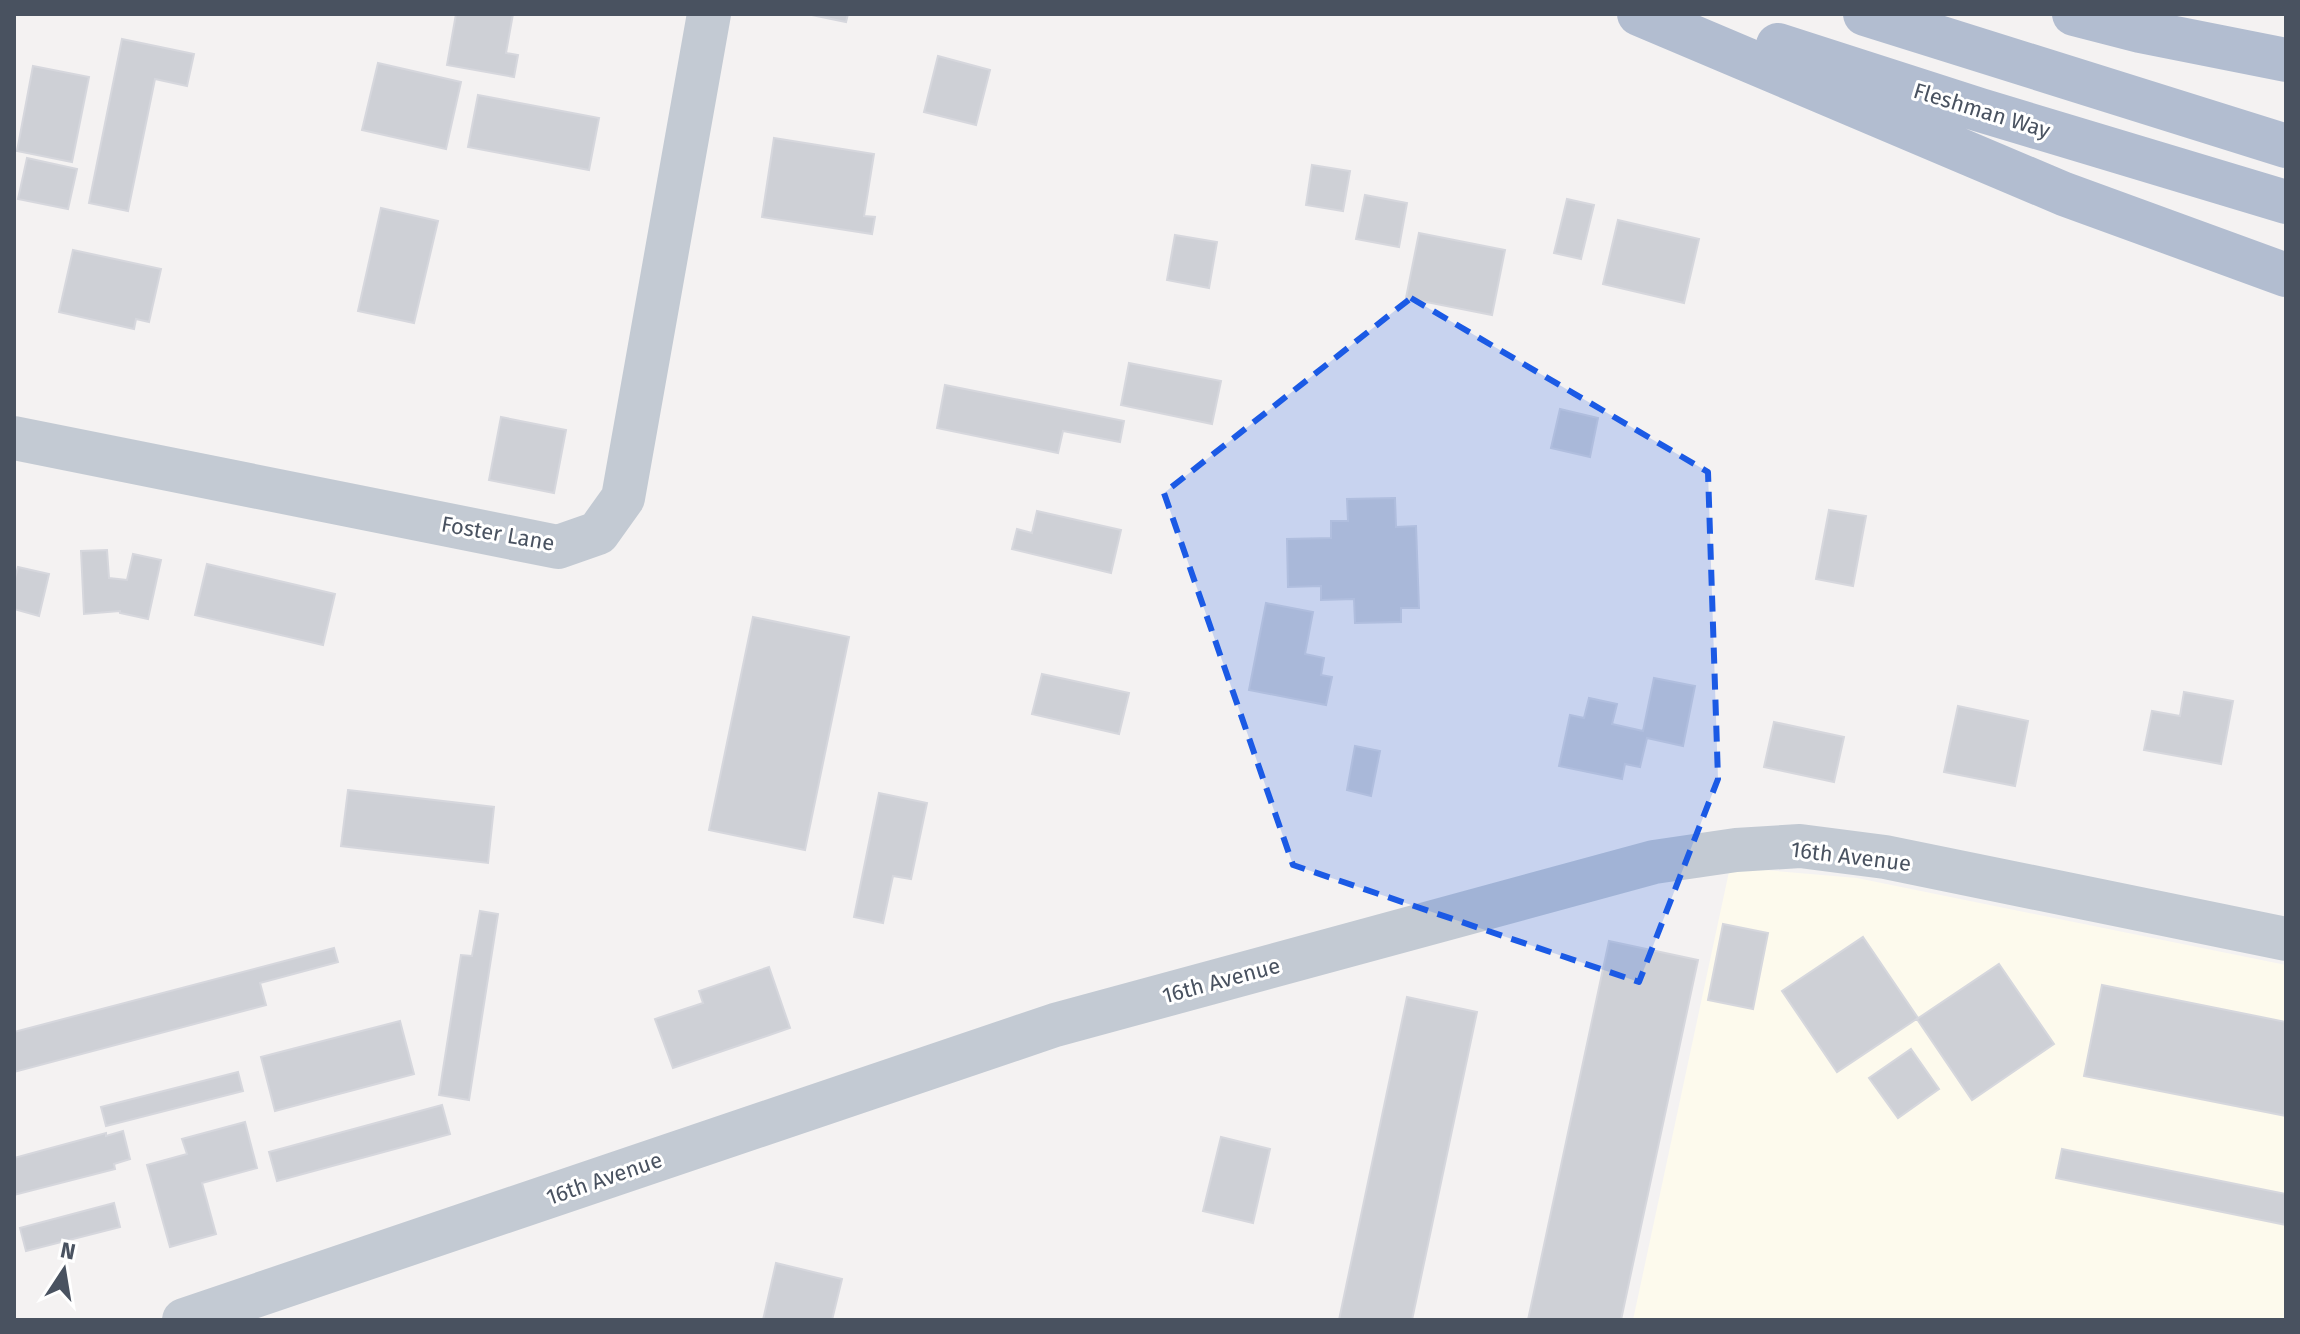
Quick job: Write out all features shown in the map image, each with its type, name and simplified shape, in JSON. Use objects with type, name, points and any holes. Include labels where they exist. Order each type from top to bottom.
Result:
[{"type":"main road","points":[[1639,14],[2064,194],[2286,275]]},
{"type":"main road","name":"Fleshman Way","points":[[1680,14],[1980,110],[2286,202]]},
{"type":"main road","points":[[1865,14],[2286,146]]},
{"type":"main road","points":[[2074,14],[2140,31],[2286,60]]},
{"type":"street","name":"Foster Lane","points":[[14,438],[558,547],[598,533],[623,498],[709,14]]},
{"type":"street","name":"16th Avenue","points":[[184,1320],[246,1309],[1055,1025],[1654,862],[1736,850],[1800,846],[1885,857],[2286,939]]},
{"type":"highlighted area","points":[[1411,298],[1708,472],[1718,779],[1639,982],[1293,865],[1164,493]]},
{"type":"shaded area","points":[[1730,867],[1857,878],[2286,965],[2286,1320],[1633,1320]]},
{"type":"building","points":[[456,14],[513,14],[506,53],[518,55],[514,77],[447,65]]},
{"type":"building","points":[[807,14],[848,14],[846,22]]},
{"type":"building","points":[[122,39],[194,54],[187,86],[155,79],[128,211],[89,203]]},
{"type":"building","points":[[938,56],[990,70],[976,125],[924,112]]},
{"type":"building","points":[[378,63],[461,82],[446,149],[362,130]]},
{"type":"building","points":[[33,66],[89,77],[72,162],[17,151]]},
{"type":"building","points":[[478,95],[599,118],[589,170],[468,147]]},
{"type":"building","points":[[774,138],[874,154],[864,216],[875,217],[872,234],[762,217]]},
{"type":"building","points":[[27,158],[77,169],[68,209],[18,199]]},
{"type":"building","points":[[1312,165],[1350,171],[1343,211],[1306,205]]},
{"type":"building","points":[[1365,195],[1407,203],[1399,247],[1356,239]]},
{"type":"building","points":[[1567,199],[1594,205],[1581,259],[1554,253]]},
{"type":"building","points":[[381,208],[438,221],[414,323],[358,311]]},
{"type":"building","points":[[1618,220],[1699,239],[1684,303],[1603,284]]},
{"type":"building","points":[[1419,233],[1505,250],[1492,315],[1406,298]]},
{"type":"building","points":[[1175,235],[1217,242],[1209,288],[1167,280]]},
{"type":"building","points":[[73,250],[161,269],[149,322],[136,319],[134,329],[59,312]]},
{"type":"building","points":[[1129,363],[1221,381],[1212,424],[1121,405]]},
{"type":"building","points":[[945,385],[1124,421],[1120,442],[1063,431],[1058,453],[937,428]]},
{"type":"building","points":[[1560,409],[1598,418],[1590,457],[1551,448]]},
{"type":"building","points":[[501,417],[566,430],[554,493],[489,480]]},
{"type":"building","points":[[1395,498],[1396,527],[1416,526],[1419,608],[1401,608],[1401,622],[1355,623],[1354,599],[1321,600],[1321,586],[1288,587],[1287,539],[1331,538],[1331,521],[1348,521],[1347,499]]},
{"type":"building","points":[[1829,510],[1866,516],[1853,586],[1816,579]]},
{"type":"building","points":[[1037,511],[1121,530],[1111,573],[1012,549],[1017,529],[1032,533]]},
{"type":"building","points":[[107,550],[109,578],[127,580],[133,554],[161,560],[148,619],[120,611],[84,614],[81,551]]},
{"type":"building","points":[[207,564],[335,594],[323,645],[195,615]]},
{"type":"building","points":[[18,567],[49,574],[39,616],[14,609],[14,582]]},
{"type":"building","points":[[1266,603],[1313,612],[1305,654],[1324,658],[1321,675],[1332,677],[1326,705],[1249,690]]},
{"type":"building","points":[[753,617],[849,637],[805,850],[709,830]]},
{"type":"building","points":[[1042,674],[1129,693],[1119,734],[1032,714]]},
{"type":"building","points":[[1654,678],[1695,686],[1683,746],[1647,738],[1640,767],[1625,764],[1622,779],[1559,766],[1570,715],[1584,718],[1589,698],[1617,704],[1612,724],[1643,731]]},
{"type":"building","points":[[2184,692],[2233,701],[2221,764],[2144,750],[2152,711],[2180,716]]},
{"type":"building","points":[[1958,706],[2028,721],[2015,786],[1944,772]]},
{"type":"building","points":[[1774,722],[1844,737],[1834,782],[1764,767]]},
{"type":"building","points":[[1355,746],[1380,751],[1371,796],[1347,790]]},
{"type":"building","points":[[348,790],[494,807],[488,863],[341,846]]},
{"type":"building","points":[[879,793],[927,803],[911,879],[893,876],[883,923],[854,917]]},
{"type":"building","points":[[480,911],[498,914],[469,1100],[439,1095],[461,955],[472,956]]},
{"type":"building","points":[[1723,924],[1768,933],[1753,1009],[1708,1000]]},
{"type":"building","points":[[1863,937],[1918,1018],[1837,1072],[1782,991]]},
{"type":"building","points":[[1609,941],[1698,960],[1621,1320],[1528,1320]]},
{"type":"building","points":[[334,948],[338,962],[260,983],[266,1005],[14,1072],[14,1032]]},
{"type":"building","points":[[1999,964],[2054,1044],[1972,1100],[1917,1019]]},
{"type":"building","points":[[769,967],[790,1028],[673,1068],[655,1019],[703,1003],[699,991]]},
{"type":"building","points":[[2102,985],[2286,1022],[2286,1116],[2084,1076]]},
{"type":"building","points":[[1407,997],[1477,1012],[1412,1320],[1339,1320]]},
{"type":"building","points":[[400,1021],[414,1074],[275,1111],[261,1057]]},
{"type":"building","points":[[1911,1049],[1939,1089],[1898,1118],[1869,1078]]},
{"type":"building","points":[[238,1072],[243,1091],[106,1126],[101,1107]]},
{"type":"building","points":[[442,1105],[450,1134],[277,1181],[269,1152]]},
{"type":"building","points":[[245,1122],[257,1168],[202,1183],[216,1234],[170,1247],[147,1165],[187,1154],[182,1139]]},
{"type":"building","points":[[123,1131],[130,1159],[114,1164],[115,1169],[14,1195],[14,1158]]},
{"type":"building","points":[[1221,1137],[1270,1149],[1253,1223],[1203,1211]]},
{"type":"building","points":[[2062,1149],[2286,1194],[2286,1225],[2056,1178]]},
{"type":"building","points":[[114,1203],[120,1227],[26,1251],[20,1228]]},
{"type":"building","points":[[776,1263],[842,1279],[832,1320],[763,1320]]}]
